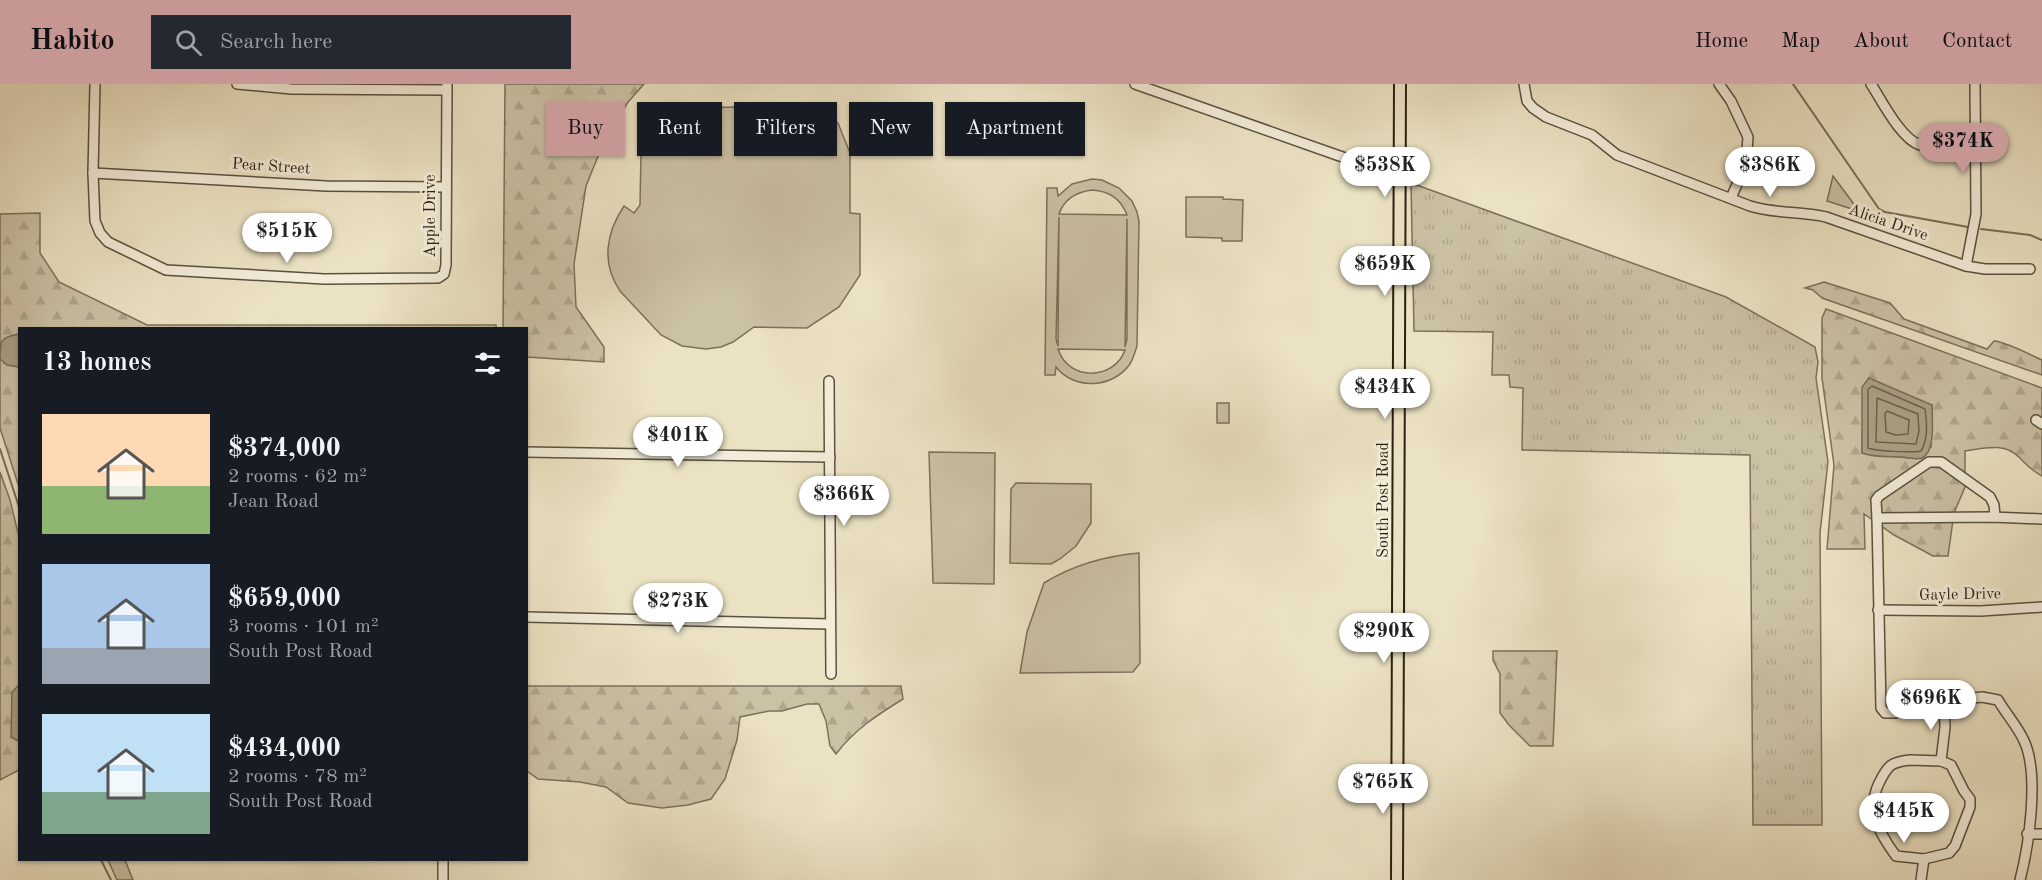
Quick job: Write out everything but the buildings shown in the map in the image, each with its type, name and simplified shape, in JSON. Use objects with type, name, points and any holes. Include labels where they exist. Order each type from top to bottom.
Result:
[{"type":"main road","name":"South Post Road","points":[[1397,880],[1400,84]]},
{"type":"street","name":"Apple Drive","points":[[95,84],[94,221],[108,242],[166,270],[324,279],[438,278],[444,274],[446,265],[446,87]]},
{"type":"street","points":[[237,84],[291,87],[446,87]]},
{"type":"street","points":[[1135,84],[1351,160],[1365,164],[1400,165]]},
{"type":"street","name":"Alicia Drive","points":[[1524,84],[1527,101],[1546,117],[1592,135],[1617,155],[1683,182],[1767,212],[1809,213],[1826,217],[1966,266],[1985,269],[2030,269]]},
{"type":"street","points":[[1719,84],[1731,101],[1748,137],[1746,164],[1731,198]]},
{"type":"street","points":[[1871,84],[1901,130],[1919,145],[1976,144]]},
{"type":"street","points":[[1966,266],[1976,214],[1975,84]]},
{"type":"street","name":"Pear Street","points":[[93,172],[326,186],[446,187]]},
{"type":"street","points":[[829,381],[831,674]]},
{"type":"street","points":[[528,452],[830,457]]},
{"type":"street","points":[[1995,517],[1994,505],[1990,497],[1941,462],[1929,462],[1876,500],[1881,708],[1885,713],[1895,713],[1927,704],[1982,697],[1998,700],[2025,741],[2032,763],[2032,793],[2020,880]]},
{"type":"street","points":[[1877,518],[2042,519]]},
{"type":"street","name":"Gayle Drive","points":[[1878,610],[1981,611],[2042,607]]},
{"type":"street","points":[[528,617],[830,624]]},
{"type":"street","points":[[1907,689],[1907,709]]},
{"type":"street","points":[[1941,761],[1945,727],[1944,703]]},
{"type":"street","points":[[1941,761],[1951,765],[1970,799],[1970,807],[1955,846],[1949,853],[1924,859],[1896,856],[1886,843],[1875,819],[1872,806],[1877,788],[1886,770],[1895,762],[1941,761]]},
{"type":"street","points":[[2027,834],[2042,834]]},
{"type":"street","points":[[1921,880],[1924,859]]},
{"type":"street","points":[[443,861],[443,880]]},
{"type":"green space","points":[[505,84],[644,84],[625,107],[625,102],[546,102],[546,156],[598,156],[586,186],[574,264],[576,307],[604,347],[604,362],[528,357],[528,327],[503,327]]},
{"type":"green space","points":[[722,107],[734,107],[734,156],[837,156],[838,123],[850,156],[850,213],[860,214],[860,275],[839,307],[807,328],[754,327],[733,342],[721,347],[706,349],[682,346],[661,335],[620,291],[610,270],[608,248],[613,227],[624,206],[634,213],[640,205],[641,156],[722,156]]},
{"type":"green space","points":[[1833,176],[1856,207],[1855,210],[1827,201]]},
{"type":"green space","points":[[1092,179],[1102,180],[1119,188],[1132,201],[1139,221],[1137,346],[1131,362],[1123,372],[1114,378],[1094,384],[1073,380],[1056,367],[1055,375],[1045,375],[1047,188],[1057,188],[1058,196],[1072,184]],"holes":[[[1086,191],[1109,194],[1121,204],[1127,215],[1059,214],[1068,200]],[[1059,217],[1058,346],[1056,339]],[[1127,219],[1127,339],[1125,347]],[[1058,349],[1125,350],[1119,360],[1102,372],[1081,372],[1063,360]]]},
{"type":"green space","points":[[1411,183],[1726,297],[1815,347],[1818,362],[1816,378],[1828,462],[1820,533],[1822,825],[1753,825],[1750,455],[1522,450],[1523,388],[1510,387],[1509,375],[1492,375],[1493,332],[1414,331]]},
{"type":"green space","points":[[1186,197],[1223,197],[1223,199],[1243,200],[1242,241],[1186,237]]},
{"type":"green space","points":[[40,213],[40,253],[59,282],[147,325],[496,325],[496,327],[18,327],[18,484],[0,428],[0,214]]},
{"type":"green space","points":[[1824,282],[1890,303],[1904,319],[1987,349],[1994,341],[2011,346],[2042,360],[2042,375],[1822,298],[1813,290],[1805,288]]},
{"type":"green space","points":[[1826,309],[2042,388],[2042,476],[2008,450],[1994,447],[1965,451],[1965,487],[1954,513],[1948,556],[1933,556],[1894,535],[1864,514],[1865,549],[1827,549],[1834,465],[1822,378],[1822,318]],"holes":[[[1932,405],[1931,447],[1909,458],[1862,453],[1862,432]]]},
{"type":"green space","points":[[1217,403],[1229,403],[1229,423],[1217,423]]},
{"type":"green space","points":[[929,452],[995,453],[994,584],[933,583]]},
{"type":"green space","points":[[0,472],[18,533],[18,771],[0,780]]},
{"type":"green space","points":[[1016,483],[1091,484],[1091,523],[1076,546],[1051,564],[1010,563],[1011,489]]},
{"type":"green space","points":[[1139,553],[1140,663],[1133,672],[1020,673],[1027,632],[1044,583],[1090,562]]},
{"type":"green space","points":[[1493,651],[1557,651],[1553,746],[1530,746],[1500,713],[1500,674],[1493,660]]},
{"type":"green space","points":[[528,686],[901,686],[903,699],[866,724],[836,754],[830,746],[826,721],[819,704],[807,704],[782,711],[769,711],[740,717],[737,740],[725,779],[711,799],[688,805],[662,808],[628,803],[606,787],[580,782],[538,779],[528,772]]},
{"type":"green space","points":[[108,861],[125,861],[133,880],[117,880]]},
{"type":"water","points":[[18,334],[18,367],[7,365],[0,359],[2,341]]},
{"type":"water","points":[[1869,378],[1932,405],[1931,442],[1926,455],[1922,458],[1862,453],[1862,387]]},
{"type":"water","points":[[18,686],[18,741],[11,737],[12,692]]},
{"type":"waterway","points":[[1793,84],[1879,209],[1968,227]]},
{"type":"waterway","points":[[1981,229],[2030,235],[2042,240]]},
{"type":"waterway","points":[[0,449],[18,504]]},
{"type":"waterway","points":[[102,861],[111,880]]}]
